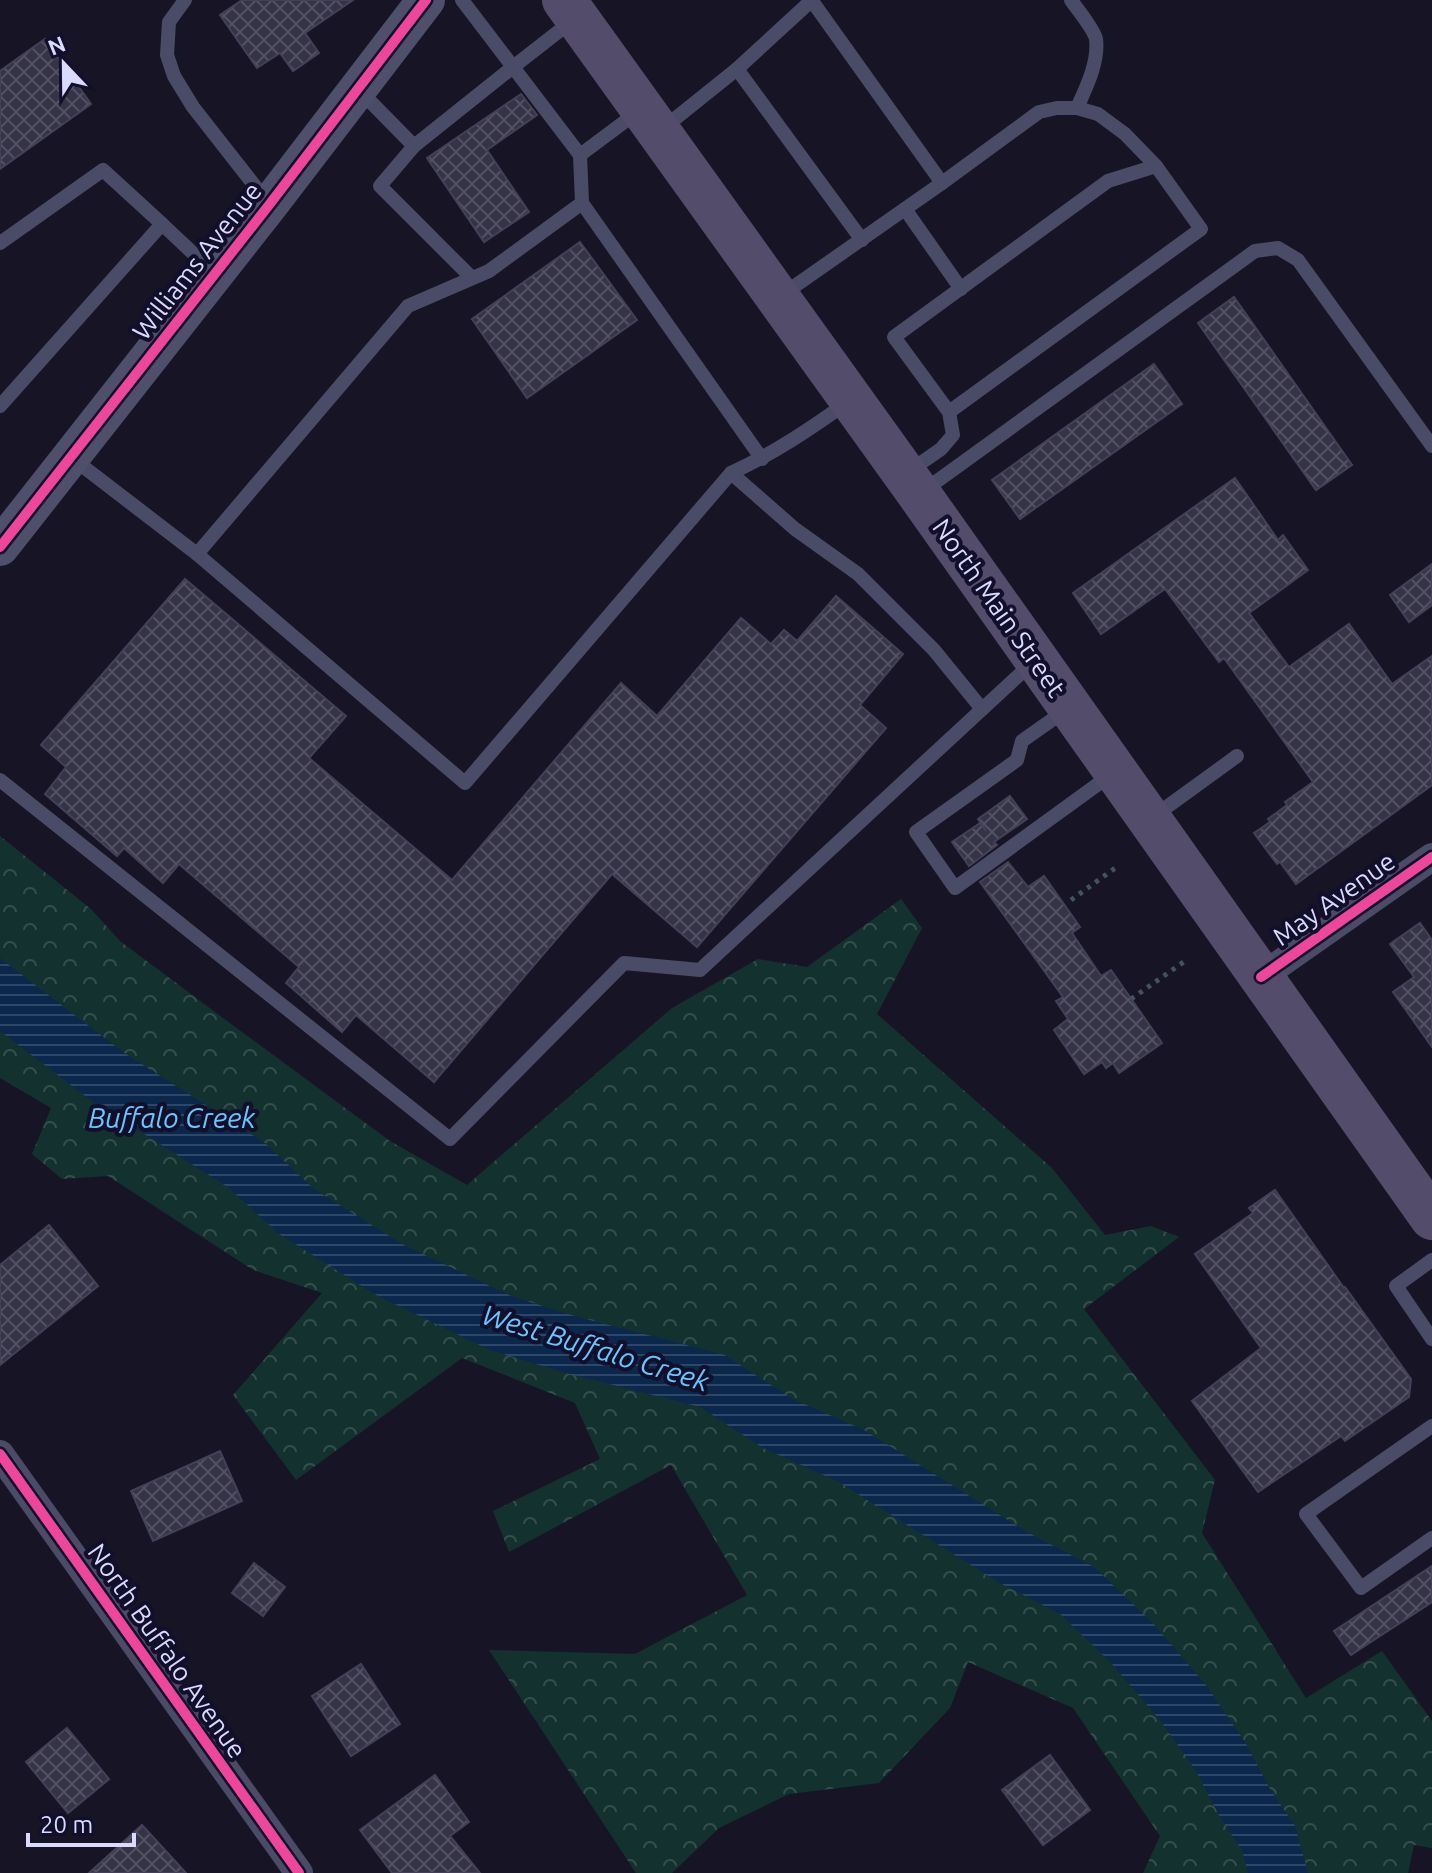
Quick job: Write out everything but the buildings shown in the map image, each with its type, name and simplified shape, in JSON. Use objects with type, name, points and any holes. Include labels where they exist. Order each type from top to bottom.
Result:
[{"type":"main road","name":"North Main Street","points":[[570,9],[912,484],[1432,1218]]},
{"type":"street","name":"Williams Avenue","points":[[0,547],[426,0]]},
{"type":"street","name":"May Avenue","points":[[1261,977],[1432,857]]},
{"type":"street","name":"North Buffalo Avenue","points":[[0,1454],[299,1873]]},
{"type":"lane","points":[[185,0],[169,22],[167,55],[174,76],[193,107],[269,205]]},
{"type":"lane","points":[[462,0],[580,155],[582,203],[762,459]]},
{"type":"lane","points":[[580,155],[651,120],[737,69],[812,0],[942,183]]},
{"type":"lane","points":[[1071,0],[1096,36],[1094,61],[1077,108]]},
{"type":"lane","points":[[472,278],[380,186],[414,146],[513,67],[570,9]]},
{"type":"lane","points":[[737,69],[862,240]]},
{"type":"lane","points":[[358,89],[414,146]]},
{"type":"lane","points":[[778,298],[1039,112],[1077,108],[1098,114],[1125,134],[1156,166],[1201,229],[949,412]]},
{"type":"lane","points":[[912,484],[953,435],[949,412],[894,337],[1108,181],[1156,166]]},
{"type":"lane","points":[[0,243],[103,170],[214,274]]},
{"type":"lane","points":[[197,554],[408,306],[489,271],[582,203]]},
{"type":"lane","points":[[905,209],[961,289]]},
{"type":"lane","points":[[0,406],[162,224]]},
{"type":"lane","points":[[912,484],[1255,251],[1278,248],[1298,260],[1432,446]]},
{"type":"lane","points":[[71,457],[197,554],[465,783],[731,473],[762,459],[851,400]]},
{"type":"lane","points":[[731,473],[795,529],[858,574],[934,650],[982,709]]},
{"type":"lane","points":[[0,780],[450,1139],[624,963],[700,970],[1035,660]]},
{"type":"lane","points":[[1070,708],[1022,741],[1017,760],[916,832],[955,888],[1115,772]]},
{"type":"lane","points":[[1149,820],[1237,756]]},
{"type":"lane","points":[[1432,1260],[1396,1286],[1432,1339]]},
{"type":"lane","points":[[1432,1426],[1306,1514],[1361,1588],[1432,1538]]},
{"type":"path","points":[[1071,900],[1118,866]]},
{"type":"path","points":[[1131,999],[1185,961]]},
{"type":"green space","points":[[0,836],[91,909],[120,941],[223,1018],[390,1141],[467,1185],[672,1008],[758,959],[807,967],[901,899],[922,928],[877,1014],[1052,1168],[1105,1235],[1151,1226],[1179,1237],[1084,1309],[1215,1480],[1202,1533],[1306,1698],[1382,1651],[1432,1721],[1432,1848],[1414,1845],[1408,1873],[1143,1873],[1160,1836],[1073,1708],[968,1662],[950,1708],[879,1783],[789,1794],[719,1828],[672,1873],[636,1873],[489,1650],[635,1654],[747,1595],[671,1465],[509,1552],[493,1511],[600,1459],[575,1403],[462,1358],[296,1480],[233,1395],[322,1293],[253,1270],[108,1176],[62,1179],[32,1154],[51,1108],[0,1078]]},
{"type":"water","name":"Buffalo Creek","points":[[0,958],[123,1052],[265,1143],[314,1189],[404,1245],[511,1296],[578,1317],[725,1355],[791,1398],[864,1430],[1027,1532],[1094,1567],[1153,1623],[1206,1685],[1245,1742],[1270,1789],[1295,1826],[1308,1873],[1248,1873],[1242,1850],[1221,1819],[1196,1771],[1160,1720],[1111,1663],[1060,1614],[998,1582],[837,1481],[763,1448],[700,1407],[490,1350],[376,1295],[279,1234],[229,1188],[89,1099],[0,1031]]},
{"type":"cycle path","points":[[0,547],[426,0]]},
{"type":"cycle path","points":[[1261,977],[1432,857]]},
{"type":"cycle path","points":[[0,1454],[299,1873]]},
{"type":"water label","name":"West Buffalo Creek","points":[[596,1348]]}]
